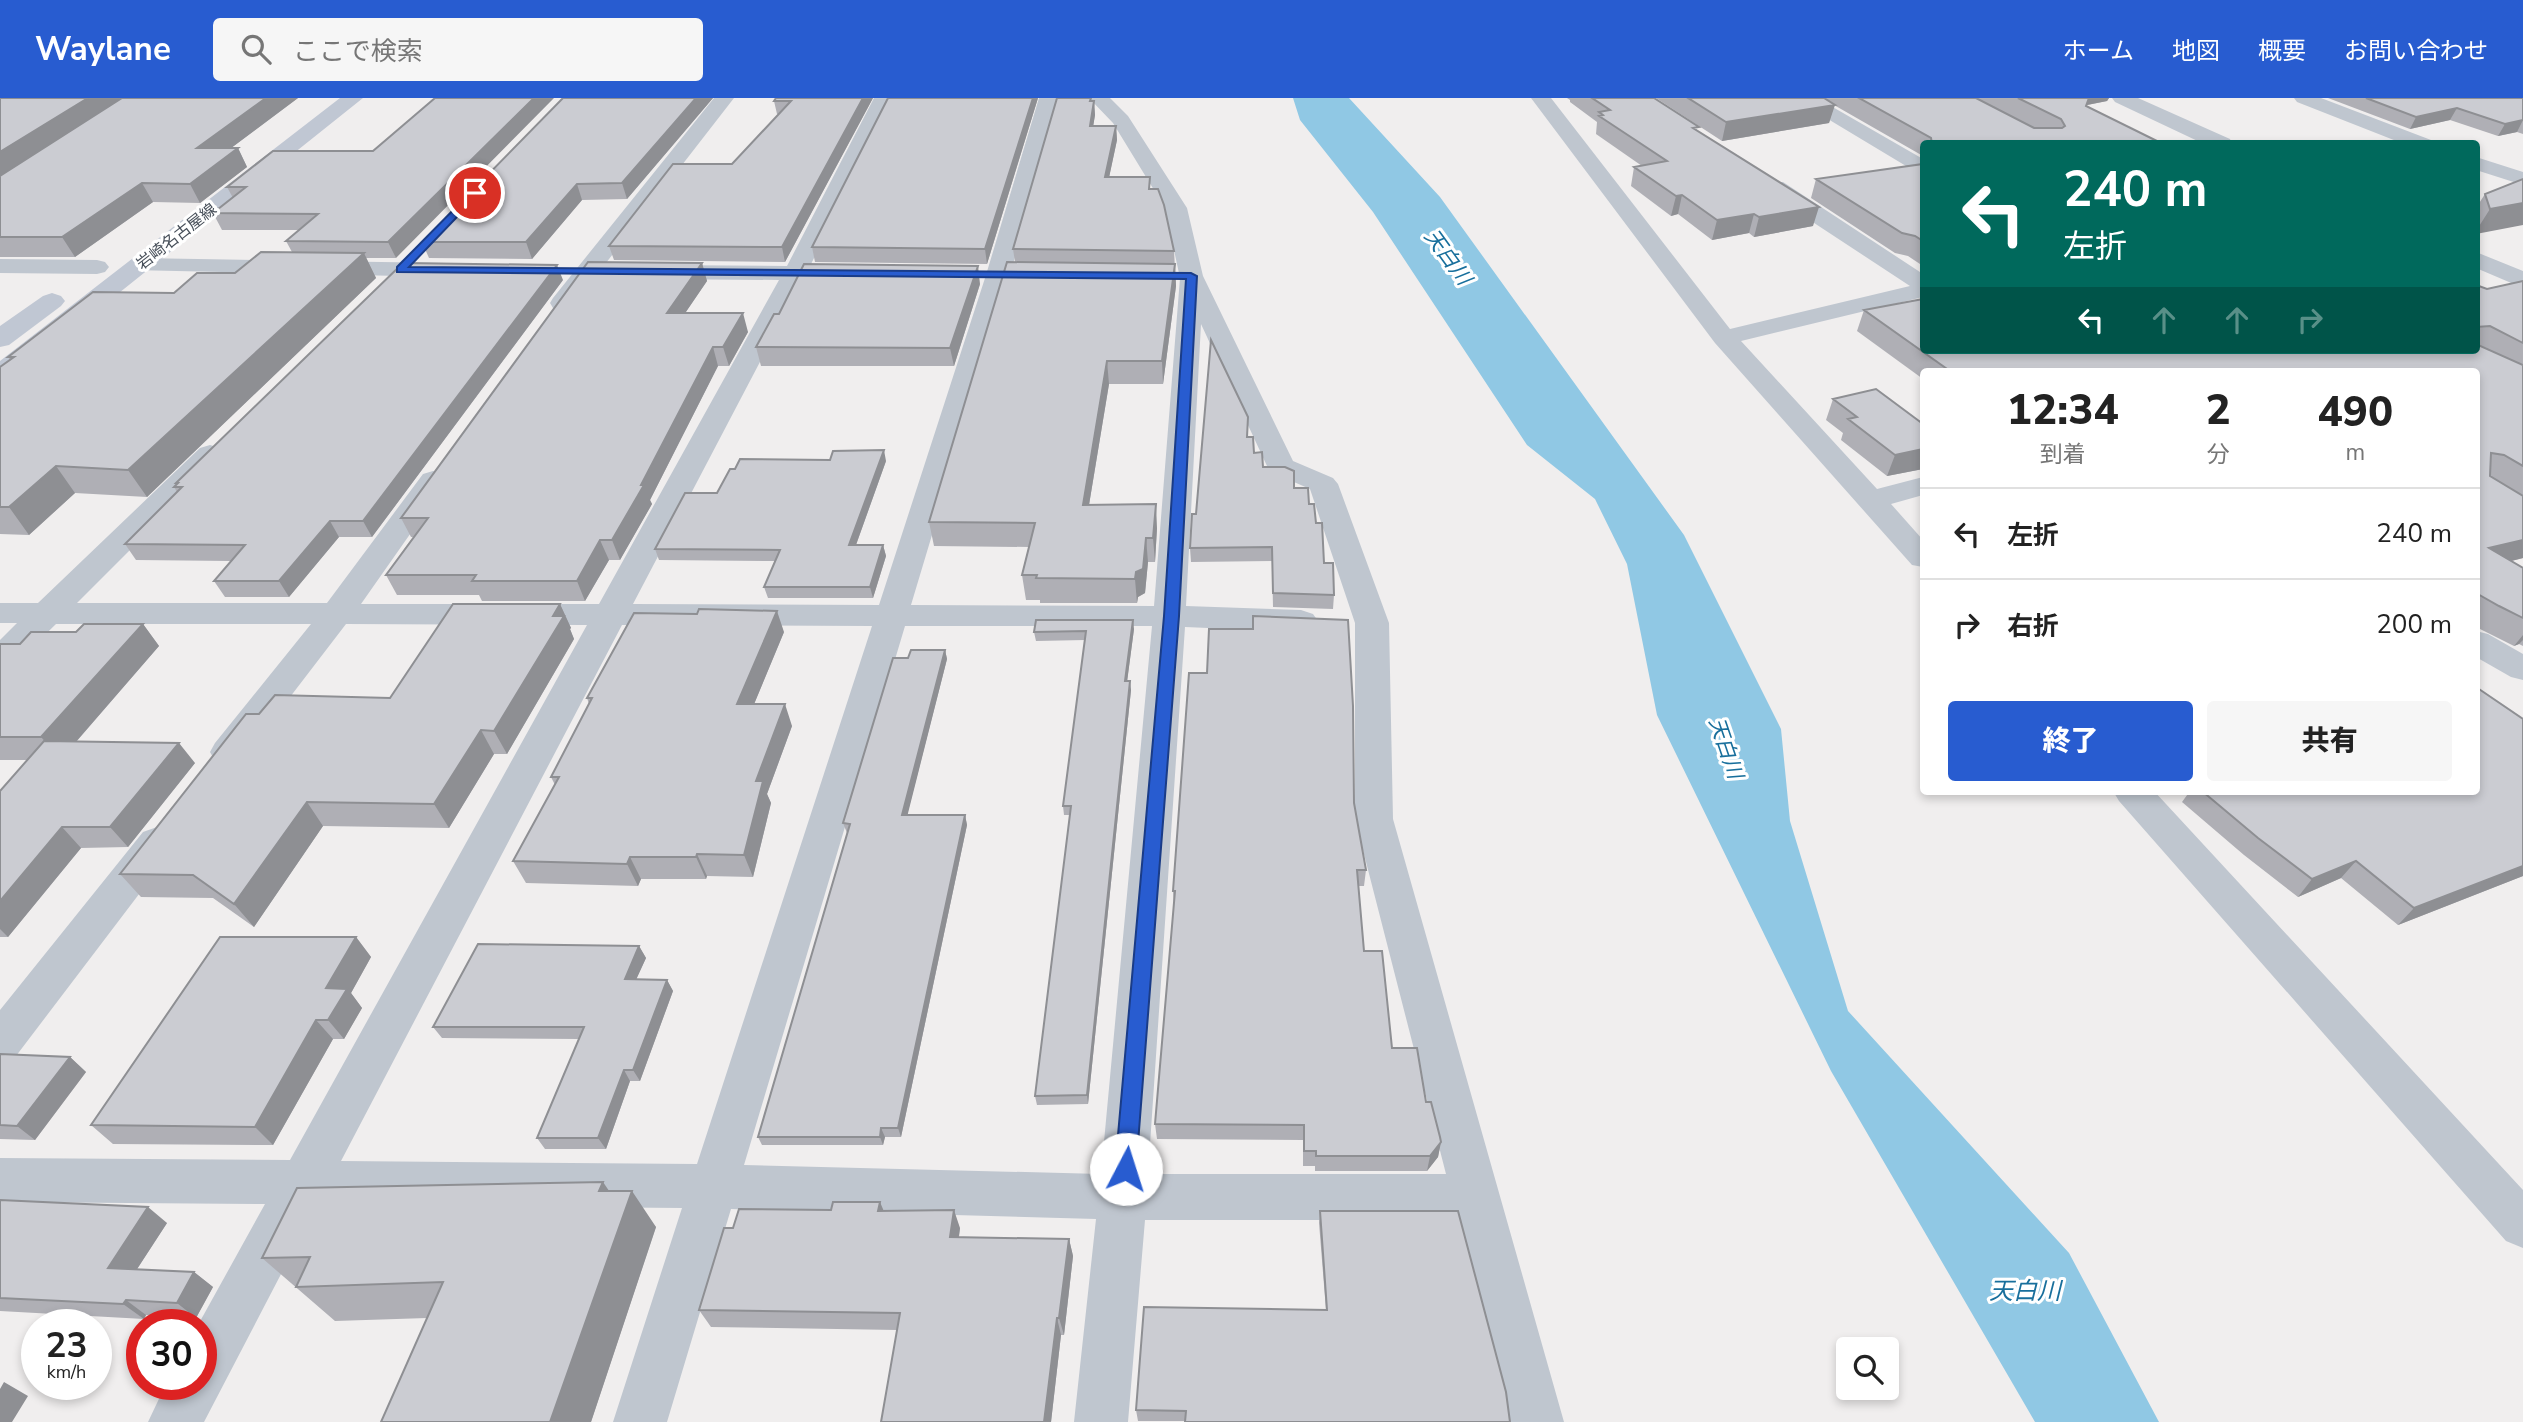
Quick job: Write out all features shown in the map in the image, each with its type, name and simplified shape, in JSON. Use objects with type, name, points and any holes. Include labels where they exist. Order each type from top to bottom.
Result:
[{"type":"main road","name":"岩崎名古屋線","points":[[197,191],[320,98]]},
{"type":"main road","name":"岩崎名古屋線","points":[[0,374],[353,98]]},
{"type":"main road","name":"岩崎名古屋線","points":[[0,340],[120,250]]},
{"type":"street","points":[[544,327],[594,272],[724,98]]},
{"type":"street","points":[[217,1342],[613,613],[795,273],[884,98]]},
{"type":"street","points":[[640,1422],[998,275],[1049,98]]},
{"type":"street","points":[[1099,98],[1121,120],[1176,208],[1178,276],[1172,616],[1124,1197],[1101,1422]]},
{"type":"street","points":[[1541,98],[1724,338],[1920,555]]},
{"type":"street","points":[[1803,98],[1920,166]]},
{"type":"street","points":[[2122,98],[2213,140]]},
{"type":"street","points":[[2304,98],[2414,140]]},
{"type":"street","points":[[2480,164],[2517,174]]},
{"type":"street","points":[[1752,173],[1920,282]]},
{"type":"street","points":[[2480,179],[2517,174]]},
{"type":"street","points":[[371,298],[429,241]]},
{"type":"street","points":[[2480,261],[2523,280]]},
{"type":"street","points":[[139,265],[466,270]]},
{"type":"street","points":[[0,266],[97,267]]},
{"type":"street","points":[[594,272],[836,274]]},
{"type":"street","points":[[1178,276],[1281,466],[1323,484],[1350,622],[1374,819],[1536,1422]]},
{"type":"street","points":[[1724,338],[1920,291]]},
{"type":"street","points":[[0,659],[223,441]]},
{"type":"street","points":[[206,779],[335,615],[448,460]]},
{"type":"street","points":[[1871,500],[1920,487]]},
{"type":"street","points":[[0,613],[1172,616],[1350,622]]},
{"type":"street","points":[[2480,644],[2523,669]]},
{"type":"street","points":[[2136,795],[2523,1225]]},
{"type":"street","points":[[0,1042],[172,823]]},
{"type":"street","points":[[0,1180],[714,1186],[1124,1197],[1475,1197]]},
{"type":"street","points":[[175,1422],[187,1400]]},
{"type":"water","name":"天白川","points":[[1293,98],[1349,98],[1440,197],[1684,535],[1781,729],[1790,821],[1848,1011],[2069,1253],[2159,1422],[2035,1422],[1831,1071],[1657,715],[1627,564],[1595,499],[1527,445],[1373,212],[1300,120]]},
{"type":"building","points":[[0,98],[88,98],[0,152]]},
{"type":"building","points":[[122,98],[266,98],[197,148],[238,148],[190,184],[142,183],[62,237],[0,237],[0,176]]},
{"type":"building","points":[[435,98],[534,98],[388,242],[286,241],[318,214],[213,213],[246,187],[227,187],[273,151],[373,151]]},
{"type":"building","points":[[563,98],[696,98],[622,183],[577,184],[526,242],[422,242]]},
{"type":"building","points":[[776,98],[863,98],[782,247],[609,246],[673,164],[732,164],[791,101],[774,101]]},
{"type":"building","points":[[888,98],[1033,98],[985,249],[812,247]]},
{"type":"building","points":[[1057,98],[1091,98],[1090,101],[1094,101],[1090,126],[1116,126],[1105,177],[1150,177],[1149,189],[1158,189],[1164,205],[1174,251],[1013,249]]},
{"type":"building","points":[[1592,98],[1654,98],[1699,127],[1693,128],[1819,207],[1759,217],[1754,214],[1717,220],[1682,195],[1676,196],[1634,167],[1667,161],[1599,116],[1603,115],[1599,112],[1610,110]]},
{"type":"building","points":[[1688,98],[1824,98],[1835,105],[1726,122]]},
{"type":"building","points":[[1859,98],[1976,98],[2034,128],[2062,128],[2065,126],[2061,119],[2018,98],[2089,98],[2086,106],[2155,140],[1931,140]]},
{"type":"building","points":[[2366,98],[2523,98],[2523,120],[2505,124],[2457,108],[2416,117]]},
{"type":"building","points":[[1920,164],[1920,239],[1902,233],[1816,179]]},
{"type":"building","points":[[2523,179],[2523,203],[2490,209],[2485,194]]},
{"type":"building","points":[[261,252],[364,253],[128,470],[56,466],[9,507],[0,507],[0,367],[14,357],[8,357],[93,292],[174,293],[197,273],[235,273]]},
{"type":"building","points":[[588,262],[702,263],[667,313],[743,313],[723,347],[713,347],[641,485],[644,485],[612,540],[600,540],[577,581],[472,581],[476,575],[386,575],[428,518],[401,518]]},
{"type":"building","points":[[1007,262],[1175,264],[1162,361],[1107,361],[1083,505],[1156,504],[1153,538],[1146,538],[1143,569],[1136,572],[1135,579],[1036,578],[1037,575],[1022,575],[1035,523],[929,522]]},
{"type":"building","points":[[403,263],[557,265],[363,521],[330,521],[279,581],[214,581],[245,545],[125,544],[182,487],[174,487],[176,483]]},
{"type":"building","points":[[804,264],[978,266],[950,348],[756,347],[774,314],[779,314]]},
{"type":"building","points":[[2523,281],[2523,343],[2490,326],[2480,327],[2480,286],[2487,289]]},
{"type":"building","points":[[1920,300],[1920,350],[1864,310]]},
{"type":"building","points":[[1211,340],[1248,417],[1247,437],[1253,437],[1254,453],[1262,452],[1263,467],[1285,467],[1294,471],[1294,488],[1308,488],[1309,504],[1314,504],[1316,523],[1322,523],[1324,563],[1333,563],[1334,595],[1273,593],[1272,547],[1190,548],[1192,514],[1196,514]]},
{"type":"building","points":[[2480,346],[2523,365],[2523,466],[2504,455],[2491,453],[2490,476],[2523,496],[2523,540],[2489,548],[2523,568],[2523,618],[2480,595],[2480,368],[1946,368],[1926,354],[2480,354]]},
{"type":"building","points":[[1876,389],[1920,422],[1920,450],[1895,455],[1848,419],[1857,417],[1833,399]]},
{"type":"building","points":[[884,450],[849,545],[883,545],[870,587],[764,587],[780,550],[655,549],[685,493],[717,493],[730,469],[735,469],[740,459],[830,460],[833,451]]},
{"type":"building","points":[[453,604],[560,604],[553,616],[564,616],[494,731],[481,730],[434,804],[307,802],[234,904],[193,875],[120,874],[246,714],[259,714],[275,695],[390,698]]},
{"type":"building","points":[[699,609],[777,611],[737,704],[785,704],[756,781],[763,781],[744,855],[630,857],[627,864],[513,861],[559,777],[551,777],[592,698],[587,698],[634,613],[697,614]]},
{"type":"building","points":[[1253,616],[1348,620],[1353,706],[1354,803],[1366,870],[1357,870],[1364,951],[1382,951],[1392,1048],[1417,1048],[1426,1102],[1431,1102],[1441,1142],[1430,1156],[1316,1156],[1316,1151],[1304,1151],[1304,1125],[1155,1124],[1175,891],[1189,673],[1207,673],[1209,629],[1253,629]]},
{"type":"building","points":[[1036,620],[1133,620],[1125,681],[1130,681],[1087,1095],[1035,1096],[1071,806],[1063,806],[1086,631],[1034,632]]},
{"type":"building","points":[[84,624],[143,624],[41,737],[0,737],[0,644],[20,644],[31,632],[76,632]]},
{"type":"building","points":[[911,650],[945,650],[902,815],[965,815],[898,1128],[881,1128],[880,1137],[758,1137],[850,824],[843,823],[893,658],[908,658]]},
{"type":"building","points":[[2480,690],[2523,719],[2523,866],[2414,908],[2356,861],[2312,879],[2207,795],[2480,795]]},
{"type":"building","points":[[44,741],[179,743],[110,827],[62,827],[0,901],[0,791]]},
{"type":"building","points":[[220,937],[356,937],[326,988],[347,989],[328,1020],[316,1020],[255,1127],[91,1125]]},
{"type":"building","points":[[478,944],[639,946],[625,979],[667,980],[633,1070],[624,1070],[598,1138],[537,1138],[584,1027],[433,1027]]},
{"type":"building","points":[[0,1054],[70,1057],[17,1126],[0,1125]]},
{"type":"building","points":[[603,1182],[599,1191],[632,1191],[550,1422],[381,1422],[443,1282],[296,1287],[310,1257],[262,1258],[297,1188]]},
{"type":"building","points":[[0,1200],[148,1207],[108,1268],[194,1272],[177,1303],[126,1300],[123,1304],[0,1298]]},
{"type":"building","points":[[833,1202],[880,1202],[878,1211],[954,1210],[950,1237],[1069,1239],[1044,1422],[881,1422],[900,1313],[699,1310],[724,1228],[733,1228],[739,1209],[831,1210]]},
{"type":"building","points":[[1320,1211],[1458,1211],[1506,1392],[1510,1422],[1185,1422],[1186,1411],[1136,1410],[1144,1307],[1327,1310]]},
{"type":"route","points":[[475,193],[401,270],[1191,276],[1172,616],[1126,1169]]}]
